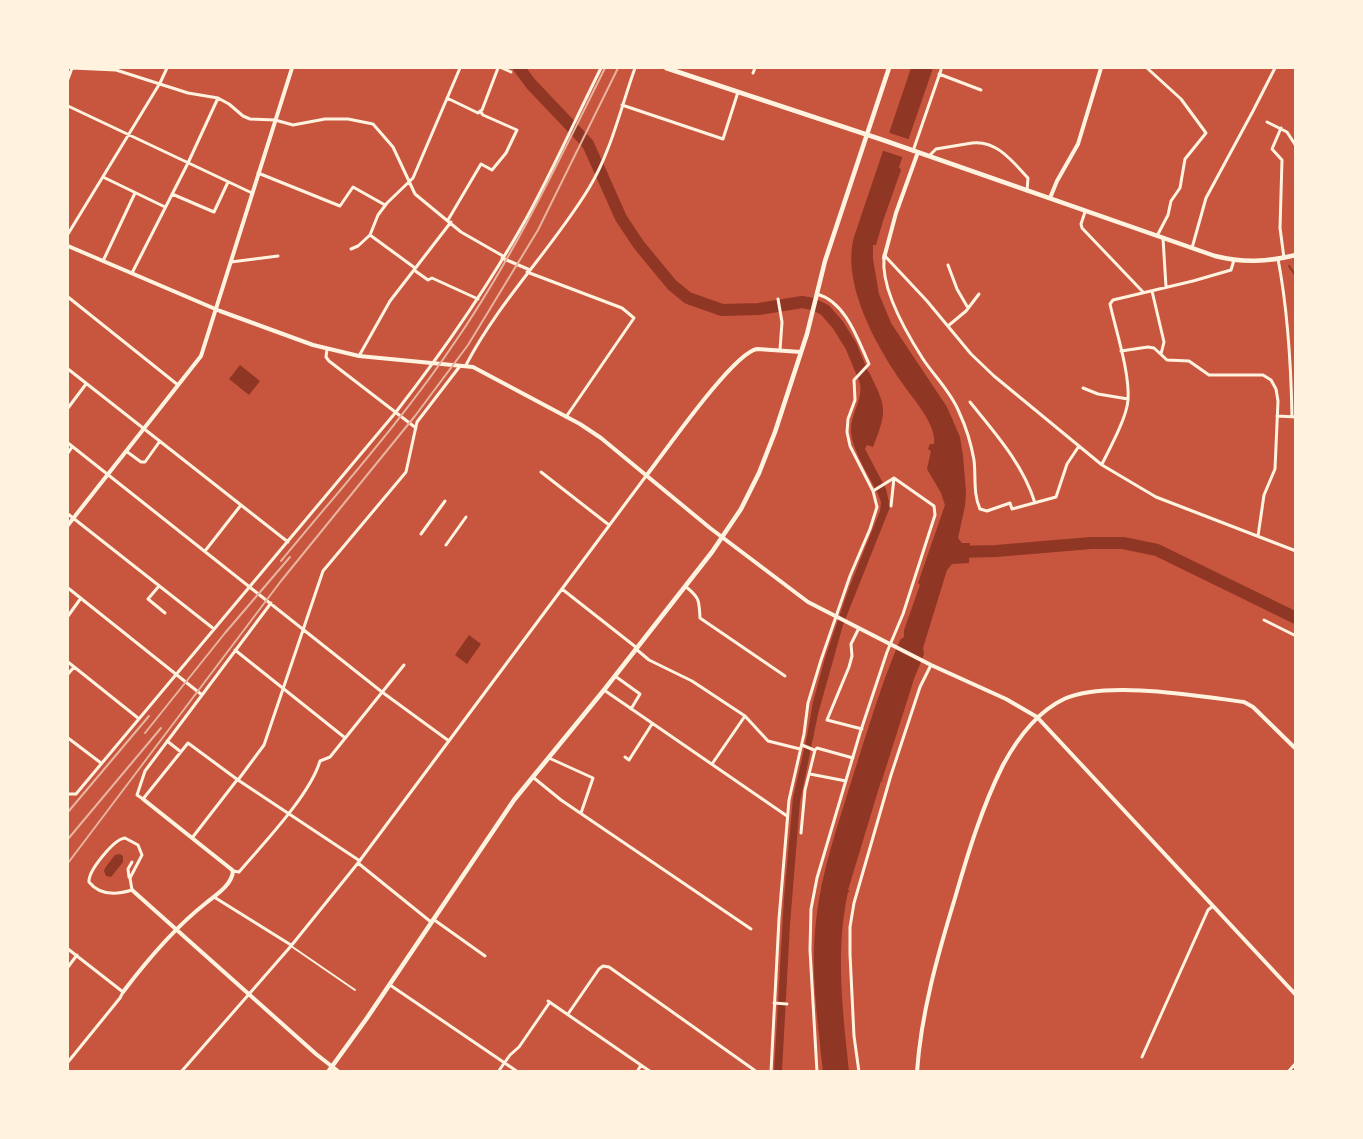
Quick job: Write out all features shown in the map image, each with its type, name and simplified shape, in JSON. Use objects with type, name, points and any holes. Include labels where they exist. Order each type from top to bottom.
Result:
[{"type":"main road","points":[[666,68],[883,140],[1192,248],[1234,260],[1252,262],[1296,255]]},
{"type":"main road","points":[[328,1071],[496,824],[685,586],[723,537],[741,509],[771,445],[813,314],[832,240],[888,68]]},
{"type":"street","points":[[68,79],[72,68],[116,69],[188,93],[218,98],[229,104],[243,117],[250,119],[275,120],[293,125],[325,119],[348,119],[373,124],[393,147],[414,194],[461,232],[528,271],[622,308],[634,318],[566,417]]},
{"type":"street","points":[[68,234],[160,84],[167,68]]},
{"type":"street","points":[[68,525],[201,356],[292,68]]},
{"type":"street","points":[[351,249],[358,246],[369,235],[385,205],[410,182],[460,68]]},
{"type":"street","points":[[480,111],[498,68]]},
{"type":"street","points":[[502,68],[511,72]]},
{"type":"street","points":[[68,794],[76,794],[396,412],[434,363],[478,299],[503,257],[543,186],[601,68]]},
{"type":"street","points":[[192,838],[264,745],[322,571],[405,472],[417,422],[464,365],[528,271],[579,202],[603,158],[635,68]]},
{"type":"street","points":[[753,73],[755,68]]},
{"type":"street","points":[[1050,198],[1057,180],[1078,144],[1101,68]]},
{"type":"street","points":[[1147,68],[1181,99],[1206,133],[1185,159],[1180,188],[1171,201],[1160,237],[1167,287]]},
{"type":"street","points":[[1192,248],[1206,198],[1275,68]]},
{"type":"street","points":[[981,90],[940,72],[893,220],[884,256],[886,281],[903,322],[923,359],[956,405],[965,425],[974,461],[976,500],[980,509],[987,511],[1010,503],[1012,509],[1056,497],[1067,464],[1079,446]]},
{"type":"street","points":[[622,105],[723,139],[738,92]]},
{"type":"street","points":[[132,273],[218,98]]},
{"type":"street","points":[[358,356],[390,301],[449,221],[481,164],[492,170],[506,153],[517,130],[483,115],[480,111],[447,98]]},
{"type":"street","points":[[68,106],[252,193]]},
{"type":"street","points":[[1268,122],[1287,132],[1296,146]]},
{"type":"street","points":[[1277,416],[1294,417],[1293,364],[1281,258],[1282,160],[1272,149],[1281,128]]},
{"type":"street","points":[[929,156],[936,149],[977,142],[994,146],[1028,178],[1027,190]]},
{"type":"street","points":[[258,173],[340,206],[353,187],[385,205]]},
{"type":"street","points":[[103,177],[165,207]]},
{"type":"street","points":[[172,194],[214,213],[228,182]]},
{"type":"street","points":[[104,261],[135,193]]},
{"type":"street","points":[[1086,211],[1081,224],[1082,228],[1143,292]]},
{"type":"street","points":[[369,235],[428,280],[432,278],[478,299]]},
{"type":"street","points":[[68,248],[215,309],[327,349],[358,356],[464,365],[481,371],[601,438],[646,476],[808,602],[931,665],[1006,699],[1037,717],[1296,995]]},
{"type":"street","points":[[230,263],[278,256]]},
{"type":"street","points":[[884,256],[971,354],[994,376],[1102,465],[1156,497],[1296,551]]},
{"type":"street","points":[[1102,465],[1114,442],[1128,399],[1121,351],[1110,304],[1113,300],[1231,270],[1234,260]]},
{"type":"street","points":[[948,266],[968,308]]},
{"type":"street","points":[[1152,291],[1164,342],[1161,354]]},
{"type":"street","points":[[948,326],[968,308],[979,294]]},
{"type":"street","points":[[771,1071],[787,816],[812,691],[850,576],[877,507],[873,491],[850,446],[847,432],[848,419],[855,400],[854,380],[868,365],[846,319],[826,296],[817,296]]},
{"type":"street","points":[[68,297],[178,385]]},
{"type":"street","points":[[778,299],[782,322],[780,350]]},
{"type":"street","points":[[1121,351],[1154,348],[1167,360],[1189,361],[1209,375],[1263,375],[1276,389],[1278,401],[1275,469],[1264,495],[1258,536]]},
{"type":"street","points":[[327,349],[326,357],[329,361],[416,428]]},
{"type":"street","points":[[181,1071],[291,945],[358,862],[609,525],[706,399],[745,354],[757,349],[801,352]]},
{"type":"street","points":[[68,369],[288,542]]},
{"type":"street","points":[[68,408],[86,384]]},
{"type":"street","points":[[1083,388],[1098,394],[1128,399]]},
{"type":"street","points":[[970,402],[1016,461],[1029,485],[1035,503]]},
{"type":"street","points":[[126,451],[141,462],[145,462],[160,441]]},
{"type":"street","points":[[68,443],[382,692],[449,741]]},
{"type":"street","points":[[68,453],[72,447]]},
{"type":"street","points":[[541,472],[609,525]]},
{"type":"street","points":[[873,491],[894,478]]},
{"type":"street","points":[[891,506],[894,478]]},
{"type":"street","points":[[817,1071],[811,983],[811,909],[820,864],[862,729],[893,646],[935,515],[934,506],[894,478]]},
{"type":"street","points":[[421,534],[446,501]]},
{"type":"street","points":[[204,551],[241,505]]},
{"type":"street","points":[[68,514],[214,629]]},
{"type":"street","points":[[446,545],[466,517]]},
{"type":"street","points":[[159,586],[148,599],[165,613]]},
{"type":"street","points":[[685,586],[699,599],[700,618],[785,676]]},
{"type":"street","points":[[68,588],[202,695]]},
{"type":"street","points":[[562,589],[649,660],[692,681],[746,716],[768,741],[817,748],[853,758]]},
{"type":"street","points":[[68,616],[81,598]]},
{"type":"street","points":[[271,603],[145,771],[137,795],[233,871],[239,872],[288,813],[316,774],[320,761],[330,757],[404,665]]},
{"type":"street","points":[[1264,620],[1296,636]]},
{"type":"street","points":[[859,628],[851,644],[852,656],[849,667],[827,720],[862,729]]},
{"type":"street","points":[[235,650],[345,737]]},
{"type":"street","points":[[68,662],[138,718]]},
{"type":"street","points":[[859,1071],[854,1036],[850,954],[850,927],[854,903],[891,775],[920,687],[931,665]]},
{"type":"street","points":[[68,674],[74,667]]},
{"type":"street","points":[[615,676],[640,694],[631,709]]},
{"type":"street","points":[[604,690],[787,816]]},
{"type":"street","points":[[918,1071],[931,984],[967,858],[1003,767],[1037,717],[1054,704],[1073,696],[1104,691],[1174,693],[1249,704],[1296,749]]},
{"type":"street","points":[[712,764],[746,716]]},
{"type":"street","points":[[625,757],[629,760],[652,724]]},
{"type":"street","points":[[68,738],[101,763]]},
{"type":"street","points":[[167,741],[181,752]]},
{"type":"street","points":[[142,800],[188,743],[358,862],[432,920],[485,956]]},
{"type":"street","points":[[801,833],[814,749]]},
{"type":"street","points":[[549,758],[593,778],[581,813]]},
{"type":"street","points":[[809,774],[846,782]]},
{"type":"street","points":[[533,777],[581,813],[751,929]]},
{"type":"street","points":[[129,878],[142,855],[138,845],[125,838],[116,841],[88,878],[91,885],[104,892],[121,893],[132,890]]},
{"type":"street","points":[[132,862],[128,869],[132,890],[339,1071]]},
{"type":"street","points":[[68,1062],[176,929],[225,887],[233,876],[233,871]]},
{"type":"street","points":[[214,897],[291,945],[355,990]]},
{"type":"street","points":[[1142,1058],[1208,910],[1213,906]]},
{"type":"street","points":[[68,950],[123,992]]},
{"type":"street","points":[[68,967],[77,955]]},
{"type":"street","points":[[568,1014],[599,969],[603,966],[609,967],[757,1071]]},
{"type":"street","points":[[389,984],[518,1071]]},
{"type":"street","points":[[498,1071],[519,1047],[549,1001],[651,1071]]},
{"type":"street","points":[[774,1003],[787,1004]]},
{"type":"street","points":[[68,1050],[73,1054]]},
{"type":"street","points":[[1288,1071],[1296,1063]]},
{"type":"street","points":[[637,1071],[641,1065]]},
{"type":"shaded area","points":[[911,68],[933,68],[899,167],[901,170],[876,245],[873,245],[873,259],[879,294],[891,323],[947,407],[960,437],[966,492],[958,538],[962,543],[970,543],[969,563],[952,564],[947,570],[923,648],[924,654],[914,679],[883,782],[881,781],[848,890],[850,891],[844,914],[841,959],[849,1071],[823,1072],[815,996],[814,940],[818,903],[836,831],[880,691],[900,640],[904,637],[904,630],[920,585],[918,583],[945,505],[927,469],[931,451],[928,449],[930,444],[934,444],[932,429],[884,354],[864,316],[857,296],[851,256],[854,237]]},
{"type":"shaded area","points":[[240,365],[260,381],[249,395],[229,379]]},
{"type":"shaded area","points":[[869,372],[882,401],[883,416],[873,447],[867,445],[865,449],[886,489],[890,507],[843,625],[818,714],[800,802],[790,924],[782,1071],[774,1072],[784,898],[793,798],[813,702],[825,658],[849,588],[880,511],[881,502],[857,454],[851,430],[859,399],[859,380]]},
{"type":"shaded area","points":[[469,635],[481,644],[467,664],[455,655]]},
{"type":"shaded area","points":[[115,855],[123,856],[123,862],[111,877],[106,876],[105,868]]},
{"type":"pier","points":[[887,132],[911,140],[905,158],[881,150]]},
{"type":"waterway","points":[[519,68],[531,84],[588,144],[621,218],[639,245],[672,285],[688,298],[722,310],[759,309],[802,302],[825,310],[851,346],[868,387],[867,391]]},
{"type":"waterway","points":[[1289,266],[1296,276]]},
{"type":"waterway","points":[[954,552],[1123,543],[1157,550],[1296,618]]},
{"type":"railway","points":[[281,561],[394,424],[457,339],[517,240],[605,68]]},
{"type":"railway","points":[[68,863],[281,581],[415,416],[468,345],[538,230],[618,68]]},
{"type":"railway","points":[[145,733],[225,633],[290,557]]},
{"type":"railway","points":[[68,812],[149,716]]},
{"type":"railway","points":[[68,839],[161,728]]}]
